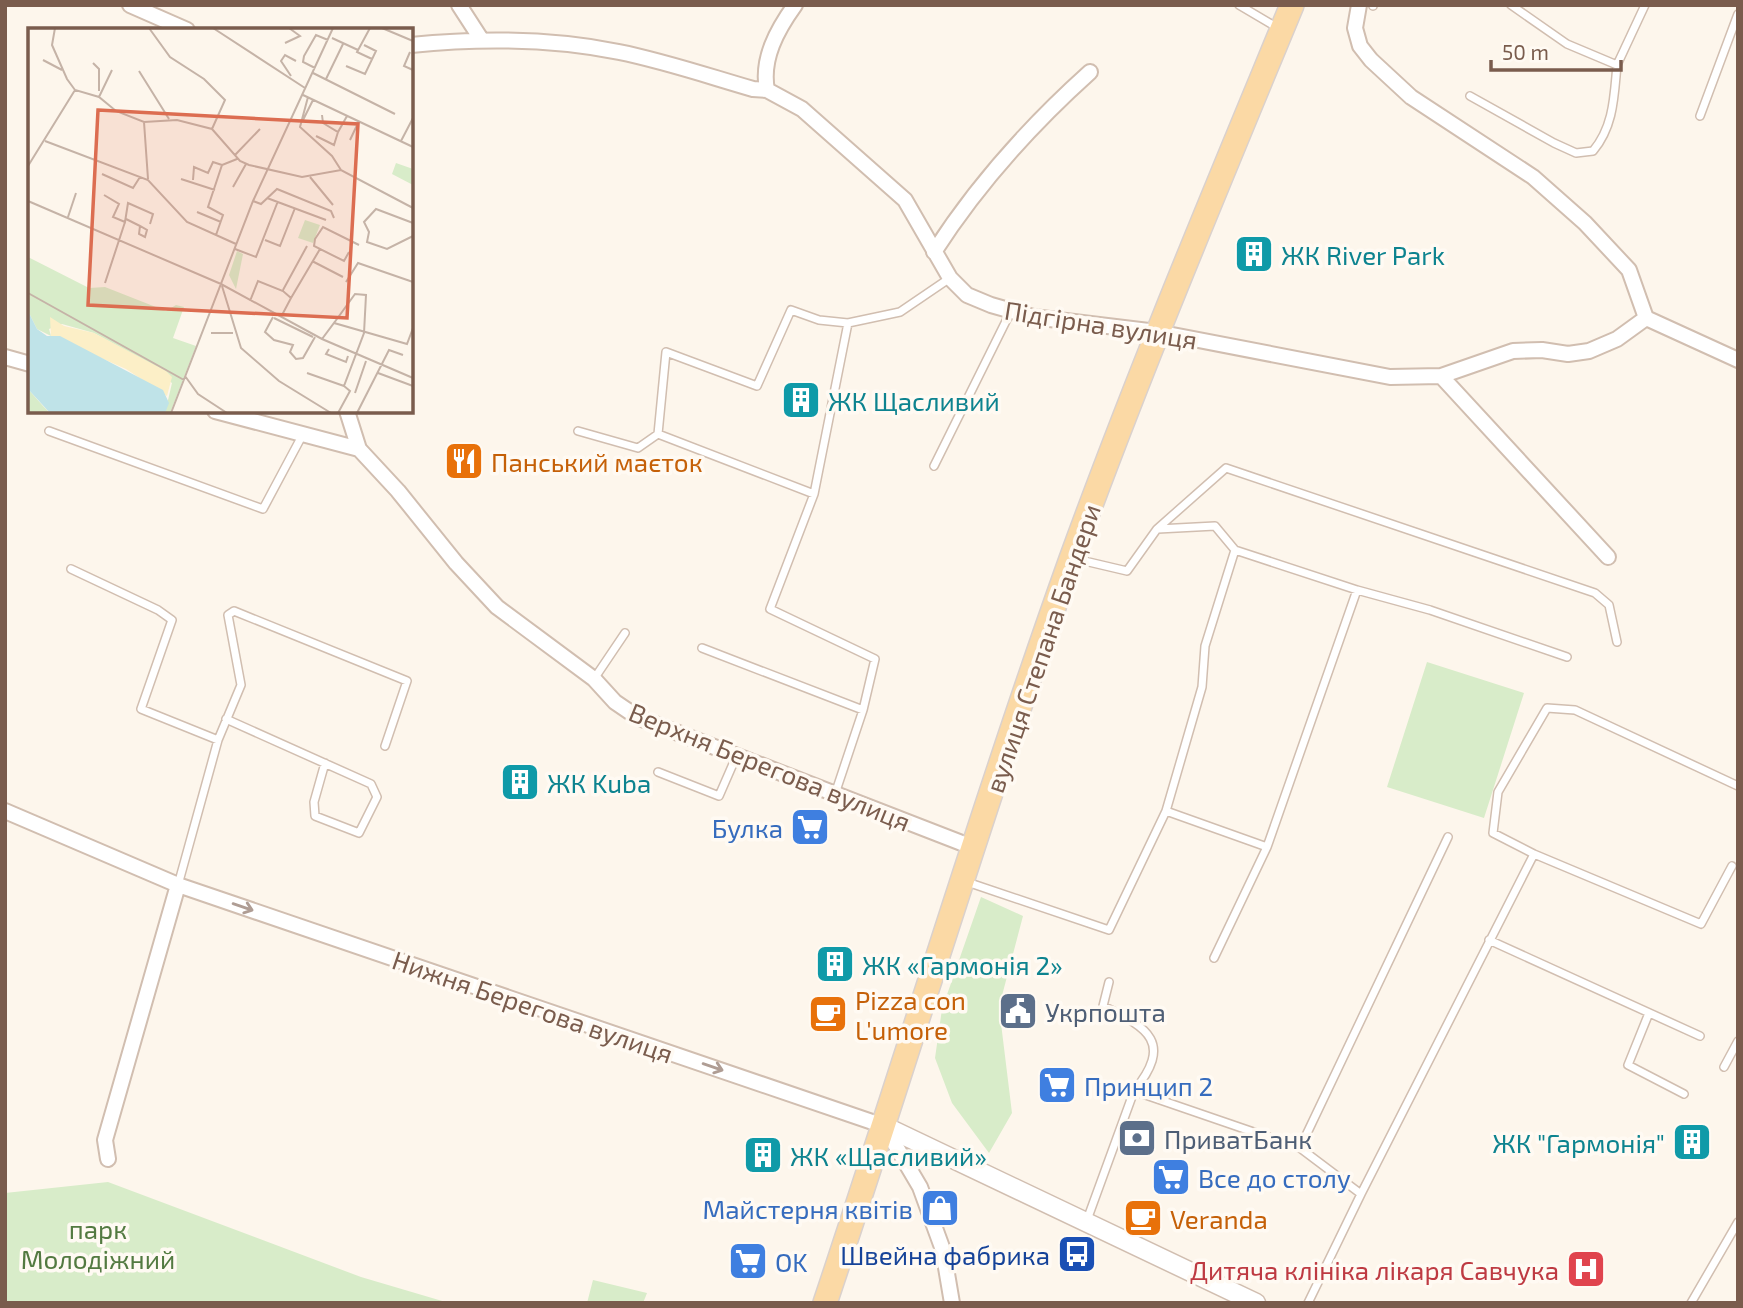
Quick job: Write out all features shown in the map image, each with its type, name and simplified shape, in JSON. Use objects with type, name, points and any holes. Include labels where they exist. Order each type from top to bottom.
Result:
[{"type":"main road","name":"вулиця Степана Бандери","points":[[825,1303],[961,880],[1072,558],[1157,332],[1292,5]]},
{"type":"street","points":[[130,5],[182,28]]},
{"type":"street","points":[[460,5],[481,39]]},
{"type":"street","points":[[767,90],[764,76],[767,61],[785,20],[795,5]]},
{"type":"street","points":[[1359,5],[1355,28],[1360,46],[1371,61],[1410,97],[1533,177],[1585,223],[1629,270],[1646,318],[1738,360]]},
{"type":"street","name":"Підгірна вулиця","points":[[413,44],[481,39],[534,41],[618,52],[753,89],[767,90],[788,99],[905,200],[950,278],[967,295],[1033,317],[1157,332],[1391,377],[1441,376],[1513,351],[1542,350],[1568,354],[1589,351],[1617,339],[1646,318]]},
{"type":"street","points":[[934,252],[990,175],[1048,110],[1090,72]]},
{"type":"street","points":[[5,357],[28,363]]},
{"type":"street","points":[[1441,376],[1608,557]]},
{"type":"street","points":[[223,413],[359,449]]},
{"type":"street","points":[[348,413],[359,449]]},
{"type":"street","name":"Верхня Берегова вулиця","points":[[359,449],[497,607],[594,679],[615,702],[637,717],[972,847]]},
{"type":"street","name":"Нижня Берегова вулиця","points":[[5,811],[178,885],[884,1126]]},
{"type":"street","points":[[108,1159],[105,1140],[178,885]]},
{"type":"street","points":[[884,1126],[1250,1301]]},
{"type":"street","points":[[884,1126],[920,1187],[943,1250],[951,1303]]},
{"type":"lane","points":[[1238,5],[1282,30]]},
{"type":"lane","points":[[1511,5],[1567,44],[1617,65]]},
{"type":"lane","points":[[1470,96],[1576,153],[1593,151],[1602,140],[1611,119],[1617,65],[1645,5]]},
{"type":"lane","points":[[1700,116],[1738,14]]},
{"type":"lane","points":[[579,431],[638,448],[658,434],[666,352],[757,386],[791,310],[819,320],[848,323],[900,312],[950,278]]},
{"type":"lane","points":[[934,466],[1011,311]]},
{"type":"lane","points":[[835,795],[863,710],[876,659],[769,608],[814,494],[848,323]]},
{"type":"lane","points":[[49,431],[263,509],[303,433]]},
{"type":"lane","points":[[658,434],[814,494]]},
{"type":"lane","points":[[1072,558],[1128,571],[1157,529],[1226,468],[1595,593],[1609,605],[1618,642]]},
{"type":"lane","points":[[1157,529],[1214,526],[1235,550],[1357,590],[1430,610],[1567,657]]},
{"type":"lane","points":[[961,880],[1109,930],[1166,811],[1202,687],[1205,646],[1235,550]]},
{"type":"lane","points":[[71,569],[158,610],[172,620],[141,709],[218,740]]},
{"type":"lane","points":[[1214,958],[1267,847],[1357,590]]},
{"type":"lane","points":[[178,885],[218,740],[241,685],[228,615],[234,611],[407,681],[385,746]]},
{"type":"lane","points":[[594,679],[625,633]]},
{"type":"lane","points":[[702,648],[863,710]]},
{"type":"lane","points":[[1732,866],[1702,924],[1534,854],[1493,833],[1498,792],[1547,708],[1575,710],[1738,786]]},
{"type":"lane","points":[[226,719],[325,763],[371,784],[377,797],[359,833],[315,816],[314,802],[325,763]]},
{"type":"lane","points":[[658,772],[719,796],[736,757]]},
{"type":"lane","points":[[1166,811],[1267,847]]},
{"type":"lane","points":[[1300,1148],[1448,837]]},
{"type":"lane","points":[[1308,1303],[1534,854]]},
{"type":"lane","points":[[1489,940],[1700,1036]]},
{"type":"lane","points":[[1086,1224],[1134,1091],[1150,1072],[1153,1046],[1146,1031],[1135,1021],[1103,1006],[1109,982]]},
{"type":"lane","points":[[1650,1013],[1628,1065],[1684,1094]]},
{"type":"lane","points":[[1724,1067],[1738,1041]]},
{"type":"lane","points":[[1134,1091],[1300,1148],[1361,1194]]},
{"type":"lane","points":[[1691,1303],[1738,1222]]},
{"type":"green space","points":[[1427,662],[1524,693],[1484,818],[1387,787]]},
{"type":"green space","points":[[981,897],[1023,916],[999,1007],[1012,1113],[989,1153],[952,1103],[935,1058],[942,1009]]},
{"type":"green space","name":"парк Молодіжний","points":[[108,1182],[361,1277],[449,1303],[5,1303],[5,1193]]},
{"type":"green space","points":[[593,1280],[647,1293],[643,1303],[587,1303]]},
{"type":"place","name":"ЖК River Park","points":[[1254,254]]},
{"type":"place","name":"ЖК Щасливий","points":[[801,400]]},
{"type":"place","name":"Панський маєток","points":[[464,461]]},
{"type":"place","name":"ЖК Kuba","points":[[520,782]]},
{"type":"place","name":"Булка","points":[[810,827]]},
{"type":"place","name":"ЖК «Гармонія 2»","points":[[835,964]]},
{"type":"place","name":"Укрпошта","points":[[1018,1011]]},
{"type":"place","name":"Pizza con L'umore","points":[[828,1014]]},
{"type":"place","name":"Принцип 2","points":[[1057,1085]]},
{"type":"place","name":"ПриватБанк","points":[[1137,1138]]},
{"type":"place","name":"ЖК \"Гармонія\"","points":[[1692,1142]]},
{"type":"place","name":"ЖК «Щасливий»","points":[[763,1155]]},
{"type":"place","name":"Все до столу","points":[[1171,1177]]},
{"type":"place","name":"Майстерня квітів","points":[[940,1208]]},
{"type":"place","name":"Veranda","points":[[1143,1218]]},
{"type":"place","name":"Швейна фабрика","points":[[1077,1254]]},
{"type":"place","name":"OK","points":[[748,1261]]},
{"type":"place","name":"Дитяча клініка лікаря Савчука","points":[[1586,1269]]}]
